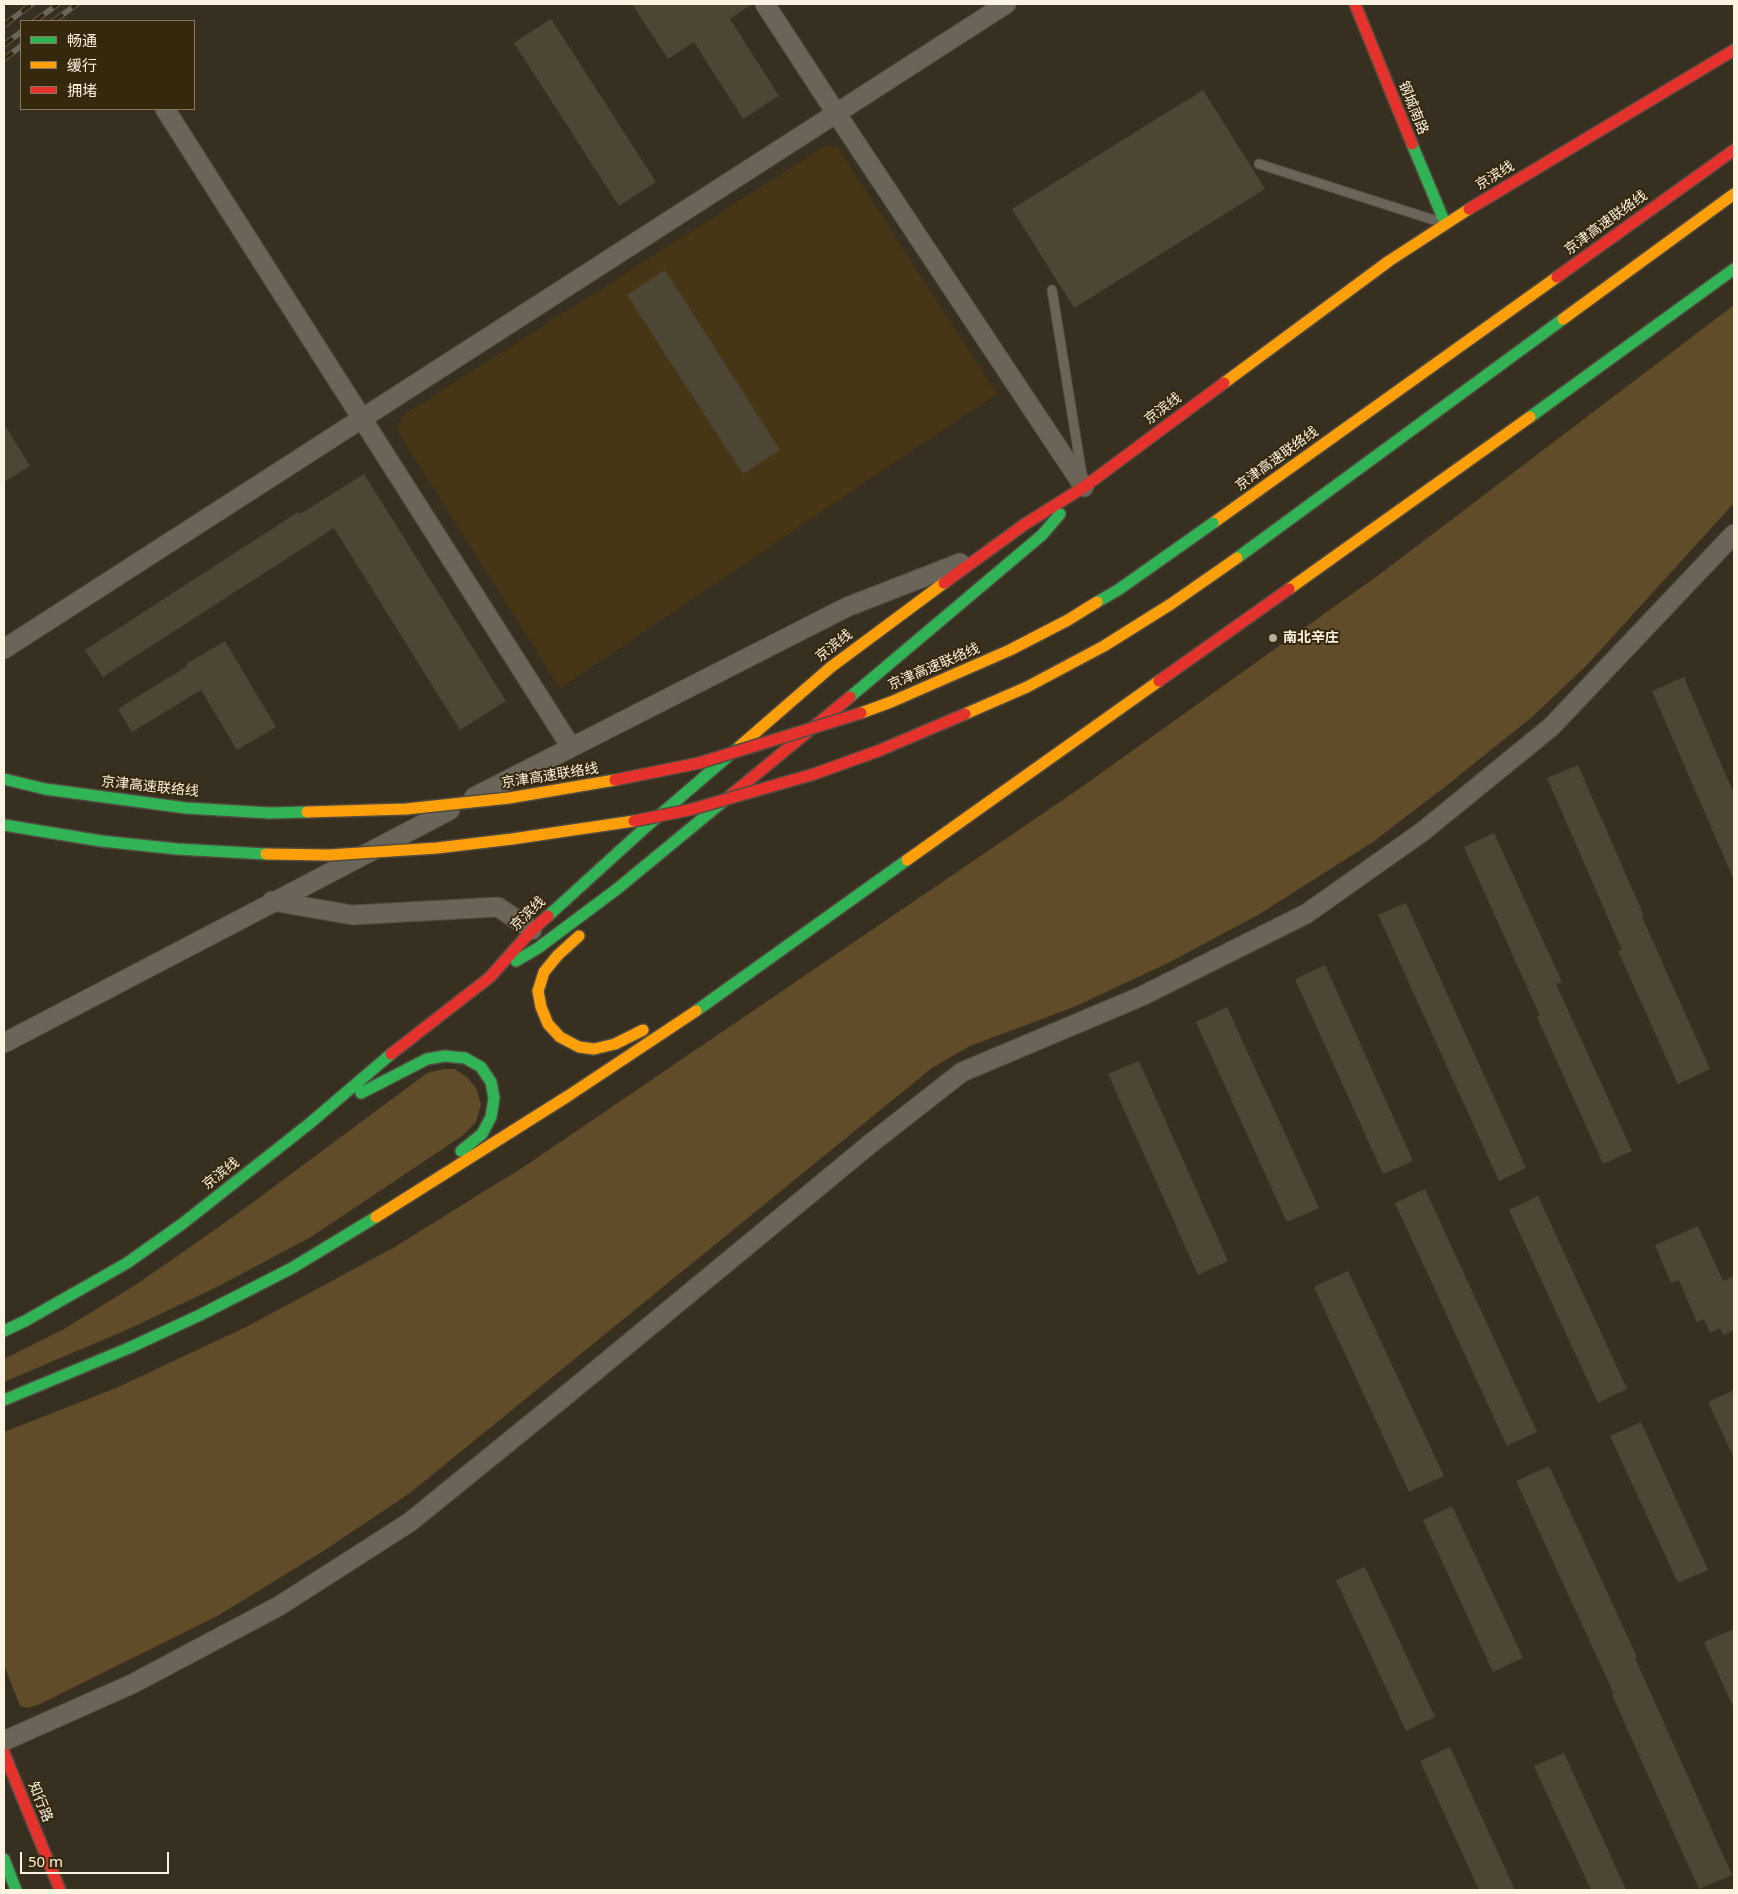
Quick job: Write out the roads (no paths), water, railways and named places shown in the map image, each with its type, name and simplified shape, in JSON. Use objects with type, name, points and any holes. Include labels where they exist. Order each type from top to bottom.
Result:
[{"type":"main road","name":"钢城南路","points":[[1355,4],[1445,223]]},
{"type":"main road","name":"京滨线","points":[[4,1331],[127,1263],[182,1224],[309,1124],[391,1054],[490,976],[532,930],[647,826],[831,667],[1025,524],[1084,487],[1381,267],[1445,223],[1734,50]]},
{"type":"main road","name":"京津高速联络线","points":[[4,780],[119,800],[186,808],[279,812],[406,810],[509,798],[642,776],[708,760],[850,717],[892,702],[1010,650],[1068,620],[1118,590],[1734,150]]},
{"type":"main road","points":[[4,825],[100,841],[240,853],[329,855],[437,848],[611,825],[689,810],[823,771],[878,751],[1012,694],[1104,646],[1171,604],[1237,558],[1734,194]]},
{"type":"main road","points":[[4,1400],[129,1348],[292,1268],[568,1096],[679,1023],[1572,388],[1734,269]]},
{"type":"main road","points":[[490,976],[538,948],[617,889],[886,667],[1042,535],[1084,487]]},
{"type":"main road","points":[[604,913],[666,848]]},
{"type":"main road","points":[[591,925],[558,955],[544,972],[538,991],[541,1008],[548,1024],[560,1037],[579,1047],[594,1049],[615,1044],[654,1023]]},
{"type":"main road","points":[[715,984],[741,969],[764,962]]},
{"type":"main road","points":[[309,1124],[360,1094],[427,1059],[445,1056],[465,1058],[481,1067],[491,1082],[494,1098],[491,1117],[482,1134],[445,1163],[403,1189],[374,1210],[346,1236]]},
{"type":"main road","name":"知行路","points":[[4,1753],[60,1890]]},
{"type":"main road","points":[[4,1859],[16,1890]]},
{"type":"street","points":[[765,4],[1084,487]]},
{"type":"street","points":[[4,649],[1006,4]]},
{"type":"street","points":[[166,110],[571,747]]},
{"type":"street","points":[[4,1741],[132,1684],[280,1606],[410,1522],[560,1401],[870,1144],[962,1072],[1142,996],[1314,909],[1422,832],[1551,728],[1734,534]]},
{"type":"street","points":[[4,1043],[272,901],[847,607],[985,553]]},
{"type":"street","points":[[272,901],[352,916],[498,907],[532,930]]},
{"type":"lane","points":[[1259,164],[1445,223]]},
{"type":"lane","points":[[1052,290],[1084,487]]},
{"type":"railway","points":[[4,25],[32,4]]},
{"type":"railway","points":[[36,20],[58,4]]},
{"type":"railway","points":[[55,20],[77,4]]},
{"type":"railway","points":[[4,45],[20,33]]},
{"type":"railway","points":[[4,59],[20,47]]},
{"type":"place","name":"南北辛庄","points":[[1273,638]]}]
